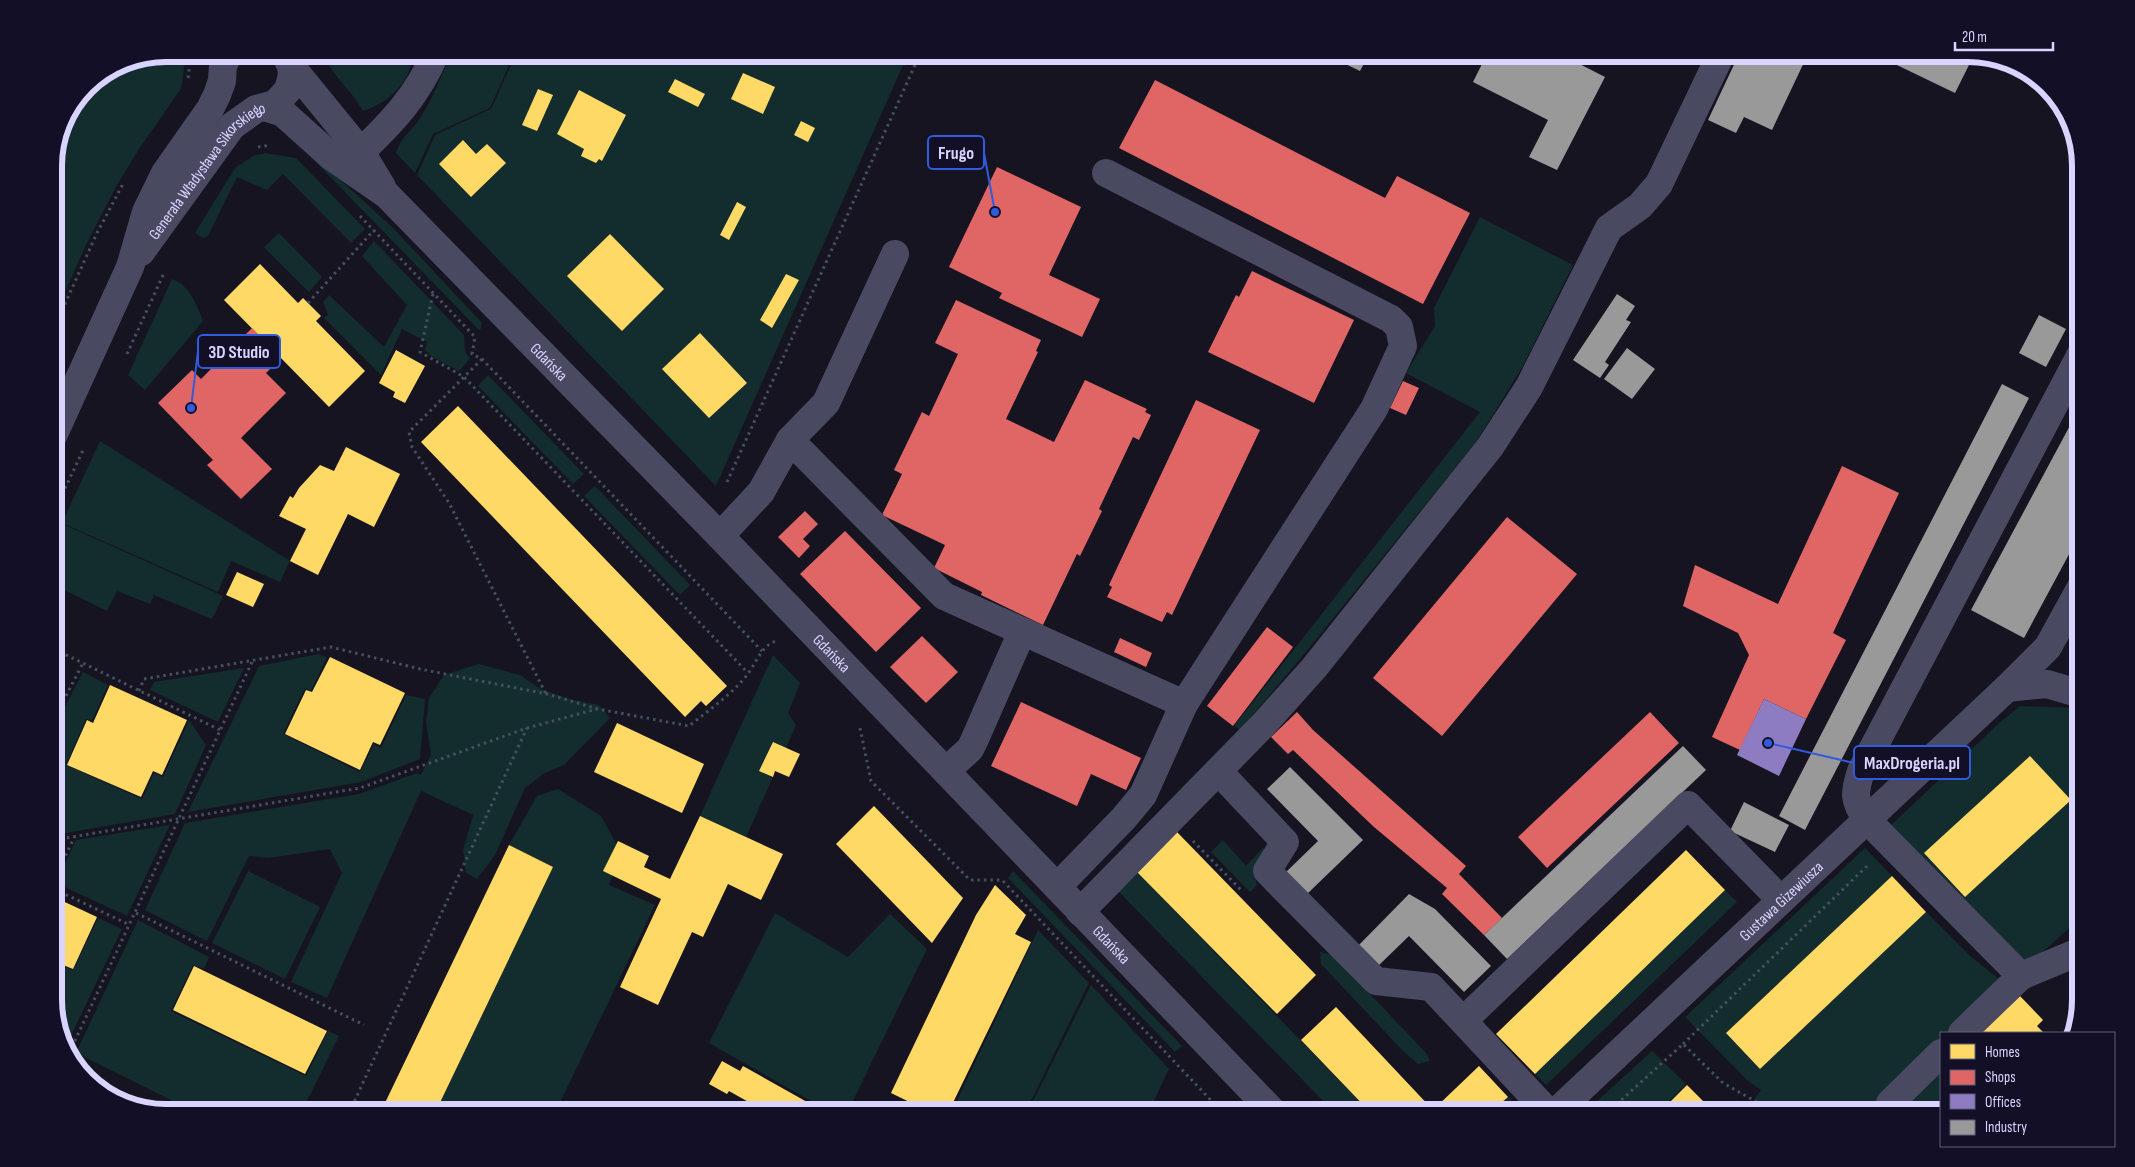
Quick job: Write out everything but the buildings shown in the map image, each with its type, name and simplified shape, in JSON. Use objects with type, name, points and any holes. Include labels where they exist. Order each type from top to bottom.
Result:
[{"type":"street","name":"Generała Władysława Sikorskiego","points":[[63,414],[130,267],[146,212],[165,173],[210,109],[222,81],[225,62]]},
{"type":"street","name":"Generała Władysława Sikorskiego","points":[[130,267],[232,126],[262,108],[275,104],[288,90],[292,75],[289,62]]},
{"type":"street","name":"Gdańska","points":[[290,62],[361,152],[387,195]]},
{"type":"street","points":[[361,152],[403,110],[418,88],[431,62]]},
{"type":"street","points":[[1080,912],[1263,725],[1314,668],[1490,447],[1529,387],[1609,228],[1640,206],[1659,184],[1717,62]]},
{"type":"street","name":"Gdańska","points":[[222,81],[227,92],[235,102],[245,107],[262,108],[283,113],[332,157],[387,195],[720,536],[1265,1104]]},
{"type":"street","points":[[1056,886],[1124,818],[1143,795],[1184,704],[1374,409],[1403,346],[1402,333],[1391,319],[1106,173]]},
{"type":"street","points":[[720,536],[761,492],[790,440],[826,403],[895,254]]},
{"type":"street","points":[[2021,976],[1867,820],[1858,807],[1855,792],[1861,770],[2072,371]]},
{"type":"street","points":[[790,440],[944,596],[1184,704]]},
{"type":"street","name":"Gustawa Gizewiusza","points":[[1565,1104],[2008,688],[2048,647],[2072,603]]},
{"type":"street","points":[[946,771],[970,749],[1022,632]]},
{"type":"street","points":[[2008,688],[2047,684],[2072,691]]},
{"type":"street","points":[[1218,771],[1285,842],[1267,871],[1376,981],[1432,987],[1541,1104]]},
{"type":"street","points":[[1463,1021],[1688,805],[1781,900]]},
{"type":"street","points":[[1963,1032],[2021,976],[2072,955]]},
{"type":"street","points":[[1890,1102],[1940,1054]]},
{"type":"path","points":[[723,490],[916,62]]},
{"type":"path","points":[[252,148],[266,145],[282,146],[294,151],[308,137]]},
{"type":"path","points":[[354,210],[475,337],[472,354],[482,359],[762,651]]},
{"type":"path","points":[[308,303],[374,230]]},
{"type":"path","points":[[123,362],[168,265]]},
{"type":"path","points":[[433,294],[420,352],[464,377],[748,673]]},
{"type":"path","points":[[482,359],[409,432],[412,447],[449,503],[547,694]]},
{"type":"path","points":[[63,492],[86,442]]},
{"type":"path","points":[[138,691],[144,679],[331,647],[420,669],[547,694],[598,709],[689,726],[735,689],[762,651],[775,640],[781,646]]},
{"type":"path","points":[[63,654],[220,730]]},
{"type":"path","points":[[73,1045],[254,660]]},
{"type":"path","points":[[63,700],[82,663]]},
{"type":"path","points":[[63,838],[360,788],[527,728],[598,709]]},
{"type":"path","points":[[854,722],[861,729],[871,781],[970,880],[1002,880],[1214,1104]]},
{"type":"path","points":[[353,1104],[527,728]]},
{"type":"path","points":[[63,861],[75,836]]},
{"type":"path","points":[[63,893],[130,925]]},
{"type":"path","points":[[136,913],[364,1025]]},
{"type":"path","points":[[1617,1104],[1683,1044],[1723,1082],[1761,1104]]},
{"type":"green space","points":[[172,62],[169,69],[172,62],[185,62],[180,90],[139,149],[117,185],[86,245],[63,296],[63,160],[66,140],[76,115],[88,98],[103,84],[127,70],[153,63]]},
{"type":"green space","points":[[327,62],[411,62],[408,74],[397,90],[382,102],[363,111]]},
{"type":"green space","points":[[447,62],[510,62],[490,108],[433,134],[415,173],[396,153],[403,138],[418,121],[428,105]]},
{"type":"green space","points":[[512,62],[904,62],[716,486],[417,175],[435,135],[491,109]]},
{"type":"green space","points":[[265,153],[296,158],[365,229],[351,243],[283,174],[267,190],[237,177],[208,236],[203,238],[195,233],[235,168],[253,156]]},
{"type":"green space","points":[[311,153],[393,228],[482,323],[480,331],[308,154]]},
{"type":"green space","points":[[1480,217],[1573,265],[1523,366],[1476,442],[1301,658],[1240,730],[1234,726],[1480,412],[1406,373],[1435,326],[1434,308]]},
{"type":"green space","points":[[279,233],[322,277],[309,292],[264,247]]},
{"type":"green space","points":[[374,241],[464,335],[465,352],[470,358],[459,371],[431,356],[425,350],[427,342],[402,329],[381,375],[324,318],[328,315],[323,302],[329,295],[384,347],[407,305],[362,256]]},
{"type":"green space","points":[[172,279],[188,291],[203,321],[145,390],[128,375]]},
{"type":"green space","points":[[488,375],[584,474],[573,484],[478,386]]},
{"type":"green space","points":[[100,441],[290,561],[280,582],[231,561],[218,592],[63,523]]},
{"type":"green space","points":[[595,486],[690,585],[680,595],[584,496]]},
{"type":"green space","points":[[63,524],[223,596],[212,619],[154,595],[150,604],[117,591],[107,611],[63,589]]},
{"type":"green space","points":[[318,654],[327,657],[311,691],[305,688],[283,734],[360,772],[374,744],[381,748],[406,695],[425,699],[420,759],[361,782],[188,812],[259,666]]},
{"type":"green space","points":[[773,655],[800,683],[788,713],[796,725],[786,748],[773,742],[760,770],[773,777],[746,837],[700,816]]},
{"type":"green space","points":[[479,664],[520,675],[541,689],[573,700],[599,705],[610,718],[564,765],[543,774],[525,788],[495,855],[477,879],[466,873],[463,850],[473,815],[421,791],[327,998],[291,982],[342,873],[330,849],[269,858],[249,856],[207,941],[145,910],[185,823],[359,794],[417,773],[421,775],[431,755],[426,723],[429,698],[444,675]]},
{"type":"green space","points":[[244,668],[218,722],[150,690],[154,682]]},
{"type":"green space","points":[[83,672],[108,685],[92,721],[86,719],[66,765],[142,799],[154,773],[163,777],[189,720],[206,745],[175,814],[63,833],[63,711]]},
{"type":"green space","points":[[2020,706],[2072,708],[2072,925],[2027,967],[1889,827],[1997,725]]},
{"type":"green space","points":[[558,789],[601,816],[621,852],[609,885],[655,905],[559,1104],[439,1104],[553,867],[509,845],[537,796]]},
{"type":"green space","points":[[170,825],[127,916],[63,886],[63,868],[76,840]]},
{"type":"green space","points":[[1223,840],[1246,866],[1263,848],[1267,852],[1257,871],[1257,885],[1250,892],[1211,852]]},
{"type":"green space","points":[[1865,848],[1892,876],[1726,1033],[1760,1069],[1926,912],[1969,955],[2020,996],[1982,1032],[1940,1032],[1940,1104],[1751,1104],[1761,1090],[1747,1080],[1685,1017]]},
{"type":"green space","points":[[248,871],[320,907],[285,979],[212,943]]},
{"type":"green space","points":[[1013,871],[1182,1046],[1175,1052],[1008,878]]},
{"type":"green space","points":[[1137,872],[1362,1104],[1326,1104],[1118,891]]},
{"type":"green space","points":[[1725,890],[1737,902],[1546,1085],[1535,1074]]},
{"type":"green space","points":[[775,913],[848,957],[890,914],[927,949],[851,1104],[816,1104],[709,1043]]},
{"type":"green space","points":[[98,918],[122,929],[70,1038],[63,1007],[63,969],[64,967],[73,970]]},
{"type":"green space","points":[[138,920],[209,957],[204,969],[193,965],[171,1011],[306,1076],[328,1031],[339,1036],[305,1104],[179,1104],[76,1052]]},
{"type":"green space","points":[[1038,930],[1089,983],[1029,1104],[955,1104]]},
{"type":"green space","points":[[1320,952],[1333,955],[1426,1053],[1430,1061],[1418,1064],[1405,1053],[1321,964]]},
{"type":"green space","points":[[1091,985],[1169,1069],[1152,1104],[1032,1104]]},
{"type":"green space","points":[[1652,1051],[1686,1084],[1666,1104],[1594,1104]]},
{"type":"green space","points":[[1508,1097],[1515,1104],[1500,1104]]},
{"type":"place","name":"Frugo","points":[[995,212]]},
{"type":"place","name":"3D Studio","points":[[191,408]]},
{"type":"place","name":"MaxDrogeria.pl","points":[[1768,743]]}]
